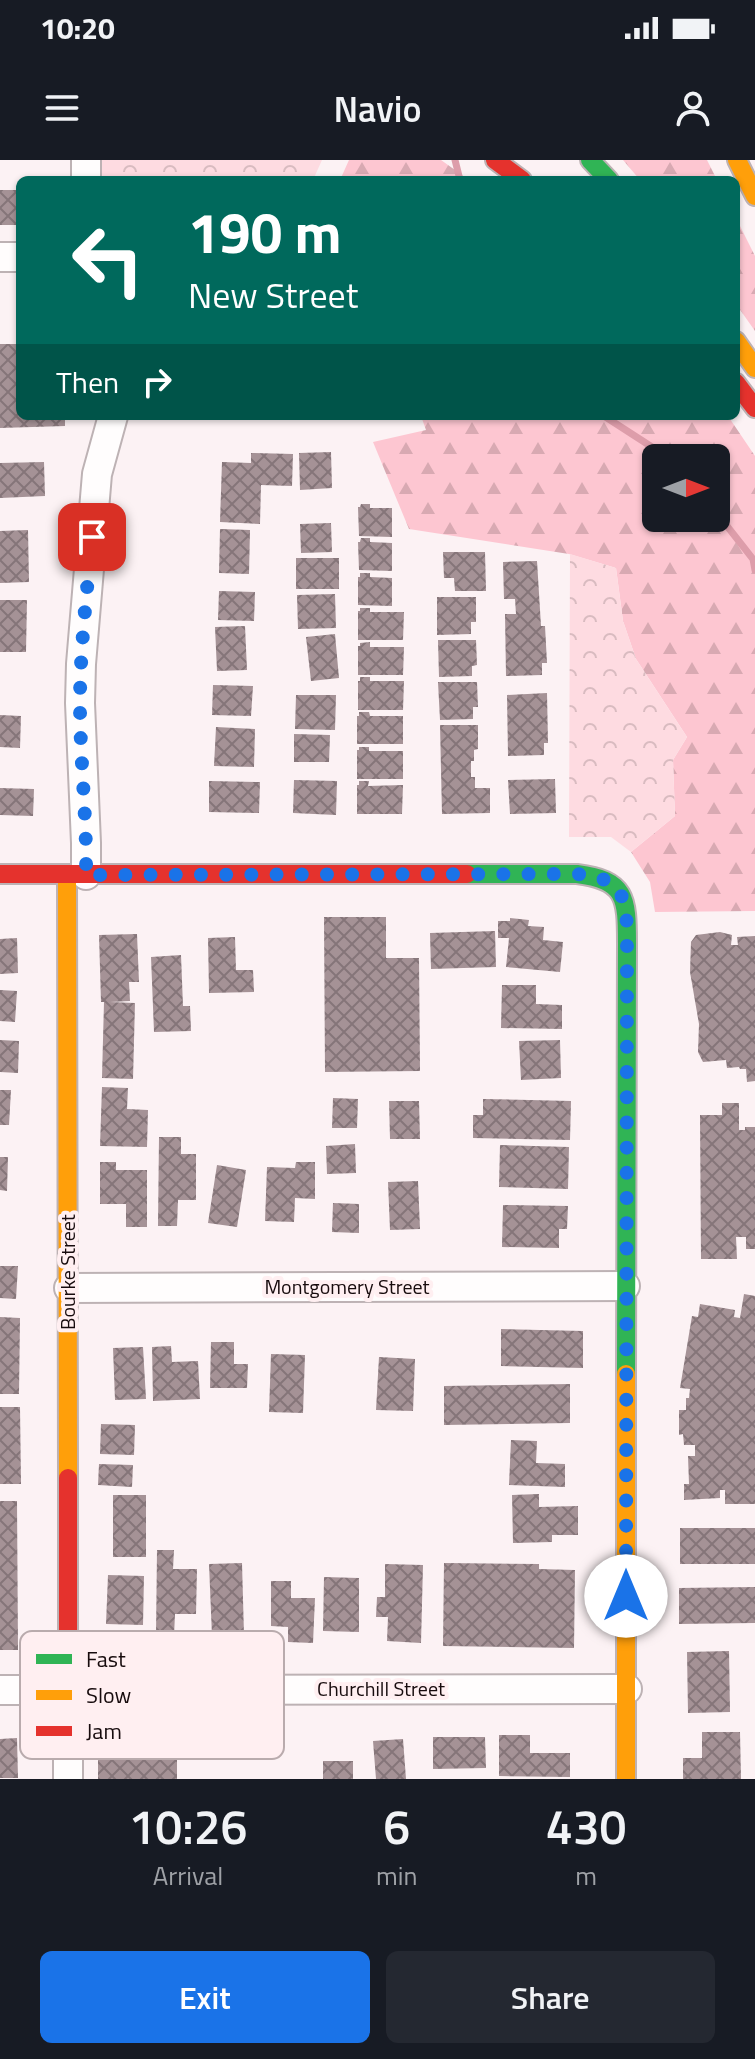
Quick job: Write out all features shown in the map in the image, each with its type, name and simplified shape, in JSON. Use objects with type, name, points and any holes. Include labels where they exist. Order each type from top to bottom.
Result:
[{"type":"main road","points":[[495,160],[517,176]]},
{"type":"main road","points":[[590,160],[605,176]]},
{"type":"main road","points":[[737,160],[755,196]]},
{"type":"main road","points":[[740,347],[755,368]]},
{"type":"main road","points":[[740,388],[755,408]]},
{"type":"main road","points":[[0,874],[577,874],[599,876],[613,884],[625,904],[627,919],[626,1779]]},
{"type":"main road","name":"Bourke Street","points":[[68,1631],[69,1288],[76,874]]},
{"type":"street","points":[[76,874],[86,843],[81,664],[97,474],[112,420]]},
{"type":"street","name":"Montgomery Street","points":[[69,1288],[625,1286]]},
{"type":"street","name":"Churchill Street","points":[[284,1690],[627,1689]]},
{"type":"green space","points":[[102,160],[322,160],[315,176],[102,176]]},
{"type":"green space","points":[[349,160],[441,160],[463,176],[342,176]]},
{"type":"green space","points":[[623,160],[707,160],[715,176],[637,176]]},
{"type":"green space","points":[[740,226],[755,256],[755,331],[740,310]]},
{"type":"green space","points":[[422,420],[731,420],[755,456],[755,911],[655,912],[650,882],[631,852],[675,816],[673,760],[687,737],[636,659],[623,621],[616,568],[569,554],[409,529],[373,442],[426,430]]},
{"type":"green space","points":[[570,554],[616,568],[623,621],[636,659],[687,737],[673,760],[675,816],[631,852],[611,837],[569,837]]},
{"type":"building","points":[[0,190],[16,190],[16,225],[0,225]]},
{"type":"building","points":[[0,344],[16,344],[16,420],[65,420],[65,426],[0,428]]},
{"type":"building","points":[[331,452],[332,488],[300,490],[299,453]]},
{"type":"building","points":[[251,453],[293,454],[292,486],[261,485],[260,524],[220,522],[222,462],[251,463]]},
{"type":"building","points":[[44,462],[45,496],[0,498],[0,463]]},
{"type":"building","points":[[370,504],[370,508],[392,508],[392,537],[359,536],[358,507]]},
{"type":"building","points":[[331,523],[332,552],[301,553],[300,524]]},
{"type":"building","points":[[220,529],[250,530],[249,574],[219,573]]},
{"type":"building","points":[[28,530],[29,582],[0,583],[0,531]]},
{"type":"building","points":[[361,538],[370,538],[370,542],[392,543],[392,571],[359,570],[358,542]]},
{"type":"building","points":[[443,552],[485,552],[486,591],[455,591],[454,578],[444,578]]},
{"type":"building","points":[[296,558],[339,558],[339,589],[296,589]]},
{"type":"building","points":[[537,561],[547,663],[542,663],[542,675],[506,676],[505,614],[516,614],[515,599],[504,599],[503,562]]},
{"type":"building","points":[[360,573],[370,573],[370,577],[392,578],[392,606],[358,605]]},
{"type":"building","points":[[219,591],[255,592],[254,621],[218,620]]},
{"type":"building","points":[[335,594],[336,628],[298,629],[297,595]]},
{"type":"building","points":[[437,597],[476,597],[476,622],[471,622],[471,634],[437,635]]},
{"type":"building","points":[[0,600],[27,600],[26,652],[0,652]]},
{"type":"building","points":[[360,608],[370,608],[370,612],[404,612],[403,640],[358,640]]},
{"type":"building","points":[[245,626],[247,670],[217,671],[215,627]]},
{"type":"building","points":[[335,634],[339,678],[311,681],[306,637]]},
{"type":"building","points":[[438,640],[476,640],[477,665],[472,666],[472,676],[439,677]]},
{"type":"building","points":[[370,642],[370,647],[404,647],[403,675],[358,675],[358,646]]},
{"type":"building","points":[[360,677],[370,677],[370,681],[404,681],[403,710],[358,710]]},
{"type":"building","points":[[438,682],[477,682],[478,707],[473,707],[473,719],[440,720]]},
{"type":"building","points":[[213,685],[253,686],[251,716],[212,715]]},
{"type":"building","points":[[547,693],[548,743],[544,743],[544,755],[508,756],[507,695]]},
{"type":"building","points":[[296,695],[336,695],[335,730],[295,729]]},
{"type":"building","points":[[359,712],[369,712],[370,716],[403,716],[403,744],[357,744]]},
{"type":"building","points":[[0,715],[21,716],[20,748],[0,747]]},
{"type":"building","points":[[440,725],[478,725],[478,749],[474,750],[474,761],[471,761],[471,777],[475,777],[475,788],[490,788],[490,813],[442,814]]},
{"type":"building","points":[[216,727],[255,729],[254,767],[214,766]]},
{"type":"building","points":[[294,734],[330,735],[329,762],[294,762]]},
{"type":"building","points":[[359,747],[369,747],[369,751],[403,751],[403,779],[357,779]]},
{"type":"building","points":[[555,779],[556,813],[510,814],[508,780]]},
{"type":"building","points":[[294,780],[337,781],[336,815],[293,813]]},
{"type":"building","points":[[209,781],[260,782],[259,813],[209,812]]},
{"type":"building","points":[[359,781],[369,781],[368,786],[403,785],[402,814],[357,814]]},
{"type":"building","points":[[0,788],[34,789],[33,816],[0,815]]},
{"type":"building","points":[[324,917],[386,917],[386,958],[419,958],[420,1071],[325,1072]]},
{"type":"building","points":[[510,918],[529,920],[528,926],[544,927],[543,940],[563,942],[560,972],[506,967],[509,938],[498,938],[498,921],[510,921]]},
{"type":"building","points":[[495,931],[496,967],[431,969],[430,933]]},
{"type":"building","points":[[720,932],[732,935],[731,945],[738,945],[737,937],[755,936],[755,1081],[747,1082],[746,1069],[727,1068],[726,1060],[703,1062],[698,1052],[699,1024],[690,972],[691,942],[696,935]]},
{"type":"building","points":[[137,934],[139,982],[129,982],[130,1001],[110,1002],[135,1003],[133,1079],[102,1078],[104,1002],[101,1002],[99,935]]},
{"type":"building","points":[[235,937],[236,970],[253,970],[254,992],[209,993],[208,938]]},
{"type":"building","points":[[17,938],[18,973],[0,974],[0,939]]},
{"type":"building","points":[[181,955],[183,1006],[190,1006],[191,1031],[154,1032],[151,957]]},
{"type":"building","points":[[502,985],[536,985],[536,1004],[562,1005],[562,1029],[501,1028]]},
{"type":"building","points":[[0,990],[17,991],[15,1022],[0,1021]]},
{"type":"building","points":[[0,1040],[19,1041],[18,1073],[0,1072]]},
{"type":"building","points":[[560,1040],[561,1078],[521,1080],[519,1041]]},
{"type":"building","points":[[102,1087],[128,1088],[127,1109],[148,1110],[147,1147],[100,1146]]},
{"type":"building","points":[[0,1090],[11,1090],[9,1125],[0,1125]]},
{"type":"building","points":[[333,1098],[358,1099],[357,1128],[332,1128]]},
{"type":"building","points":[[483,1099],[571,1101],[570,1140],[473,1138],[473,1115],[483,1115]]},
{"type":"building","points":[[389,1101],[419,1101],[420,1139],[390,1139]]},
{"type":"building","points":[[722,1103],[739,1103],[739,1130],[755,1127],[755,1249],[746,1249],[746,1237],[736,1237],[737,1259],[701,1259],[700,1115],[722,1115]]},
{"type":"building","points":[[159,1137],[181,1137],[181,1154],[196,1154],[196,1200],[178,1200],[177,1226],[158,1226]]},
{"type":"building","points":[[355,1144],[356,1173],[327,1174],[326,1146]]},
{"type":"building","points":[[500,1145],[569,1147],[568,1189],[499,1187]]},
{"type":"building","points":[[0,1157],[8,1157],[7,1191],[0,1190]]},
{"type":"building","points":[[100,1162],[116,1162],[116,1170],[147,1170],[147,1227],[126,1227],[126,1204],[100,1204]]},
{"type":"building","points":[[296,1162],[315,1162],[315,1199],[295,1198],[294,1222],[265,1221],[267,1167],[295,1168]]},
{"type":"building","points":[[217,1165],[246,1170],[237,1227],[208,1223]]},
{"type":"building","points":[[418,1181],[420,1229],[390,1230],[388,1182]]},
{"type":"building","points":[[333,1203],[359,1204],[359,1233],[332,1232]]},
{"type":"building","points":[[503,1205],[568,1206],[567,1229],[559,1229],[559,1248],[502,1247]]},
{"type":"building","points":[[0,1266],[18,1266],[16,1299],[0,1298]]},
{"type":"building","points":[[744,1294],[755,1296],[755,1504],[725,1504],[725,1490],[720,1490],[720,1498],[684,1500],[684,1484],[689,1484],[688,1456],[695,1456],[695,1445],[684,1445],[683,1434],[679,1435],[679,1410],[686,1410],[690,1389],[680,1388],[692,1316],[698,1317],[700,1304],[735,1310],[734,1317],[740,1318]]},
{"type":"building","points":[[0,1317],[20,1318],[19,1394],[0,1394]]},
{"type":"building","points":[[501,1329],[583,1331],[583,1368],[501,1366]]},
{"type":"building","points":[[211,1342],[234,1342],[234,1364],[248,1364],[247,1388],[210,1388]]},
{"type":"building","points":[[171,1346],[172,1362],[198,1361],[200,1399],[153,1401],[152,1347]]},
{"type":"building","points":[[143,1347],[146,1399],[115,1400],[113,1348]]},
{"type":"building","points":[[271,1354],[305,1355],[303,1413],[269,1412]]},
{"type":"building","points":[[379,1357],[415,1359],[413,1411],[376,1410]]},
{"type":"building","points":[[570,1384],[570,1423],[444,1425],[444,1386]]},
{"type":"building","points":[[0,1407],[20,1407],[21,1484],[0,1484]]},
{"type":"building","points":[[101,1424],[135,1425],[134,1455],[100,1454]]},
{"type":"building","points":[[511,1440],[537,1441],[536,1463],[565,1464],[565,1487],[509,1485]]},
{"type":"building","points":[[99,1464],[133,1465],[132,1487],[98,1485]]},
{"type":"building","points":[[539,1494],[539,1507],[578,1506],[578,1535],[552,1535],[552,1542],[513,1543],[512,1495]]},
{"type":"building","points":[[113,1495],[146,1495],[146,1557],[113,1557]]},
{"type":"building","points":[[0,1501],[17,1501],[18,1650],[0,1650]]},
{"type":"building","points":[[680,1528],[755,1528],[755,1564],[680,1564]]},
{"type":"building","points":[[157,1550],[174,1550],[173,1569],[197,1569],[196,1614],[175,1614],[174,1631],[156,1631]]},
{"type":"building","points":[[242,1563],[244,1631],[212,1631],[209,1564]]},
{"type":"building","points":[[444,1563],[539,1564],[539,1569],[575,1570],[574,1648],[443,1646]]},
{"type":"building","points":[[385,1564],[423,1565],[421,1643],[387,1641],[388,1617],[376,1617],[377,1597],[385,1597]]},
{"type":"building","points":[[108,1575],[144,1576],[143,1625],[106,1624]]},
{"type":"building","points":[[324,1577],[359,1578],[359,1632],[323,1631]]},
{"type":"building","points":[[271,1581],[291,1581],[291,1598],[315,1598],[313,1643],[288,1642],[288,1627],[271,1626]]},
{"type":"building","points":[[755,1587],[755,1623],[679,1624],[679,1588]]},
{"type":"building","points":[[729,1651],[730,1712],[688,1713],[687,1652]]},
{"type":"building","points":[[702,1732],[740,1732],[741,1779],[683,1779],[683,1758],[702,1758]]},
{"type":"building","points":[[499,1735],[530,1735],[530,1753],[570,1753],[570,1777],[499,1776]]},
{"type":"building","points":[[433,1737],[485,1737],[486,1768],[433,1769]]},
{"type":"building","points":[[17,1738],[18,1778],[0,1778],[0,1739]]},
{"type":"building","points":[[403,1739],[406,1779],[376,1779],[373,1741]]},
{"type":"building","points":[[98,1759],[177,1759],[177,1779],[98,1779]]},
{"type":"building","points":[[323,1761],[353,1761],[353,1779],[323,1779]]},
{"type":"waterway","points":[[455,160],[459,176]]},
{"type":"waterway","points":[[610,420],[647,444]]},
{"type":"waterway","points":[[730,530],[753,559],[755,570]]},
{"type":"traffic: fast","points":[[590,160],[605,176]]},
{"type":"traffic: fast","points":[[467,874],[577,874],[605,881],[614,887],[624,903],[627,943],[626,1374]]},
{"type":"traffic: slow","points":[[737,160],[755,196]]},
{"type":"traffic: slow","points":[[740,347],[755,368]]},
{"type":"traffic: slow","points":[[67,874],[68,1478]]},
{"type":"traffic: slow","points":[[626,1374],[626,1779]]},
{"type":"traffic: jam","points":[[495,160],[517,176]]},
{"type":"traffic: jam","points":[[740,388],[755,408]]},
{"type":"traffic: jam","points":[[0,874],[467,874]]},
{"type":"traffic: jam","points":[[68,1478],[68,1631]]},
{"type":"route","points":[[92,537],[80,703],[86,875],[577,874],[599,876],[613,884],[620,893],[627,919],[626,1596]]}]
